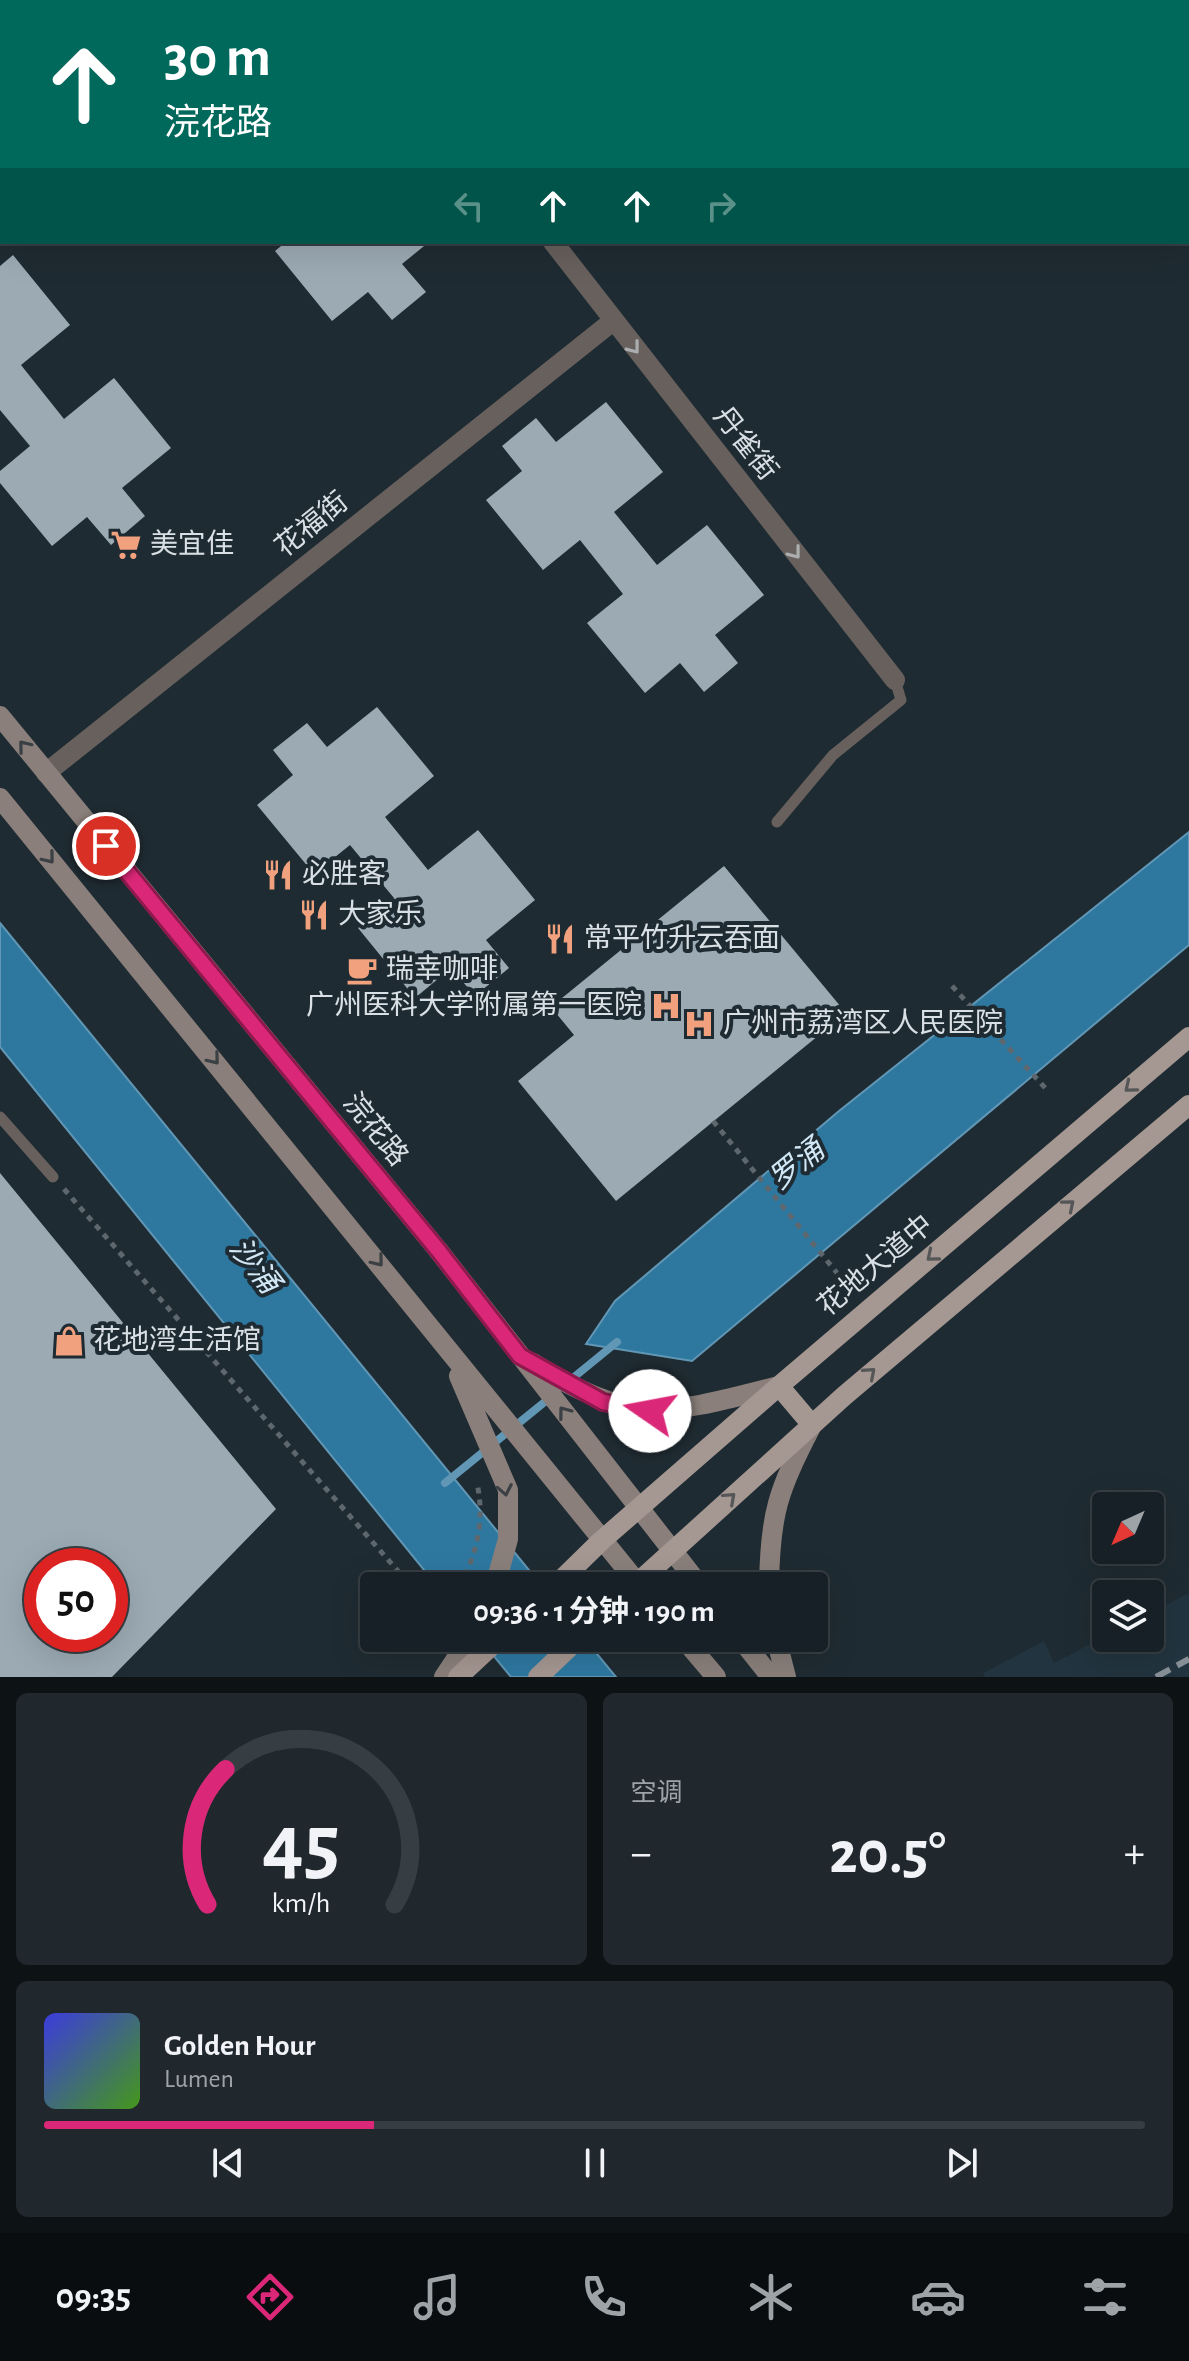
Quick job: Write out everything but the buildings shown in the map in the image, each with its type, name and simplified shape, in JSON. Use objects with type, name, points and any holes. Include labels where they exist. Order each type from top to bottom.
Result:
[{"type":"main road","name":"浣花路","points":[[0,716],[534,1367],[689,1572]]},
{"type":"main road","points":[[0,798],[441,1340],[490,1415],[549,1476],[626,1572]]},
{"type":"main road","name":"花地大道中","points":[[569,1572],[779,1386],[1189,1037]]},
{"type":"main road","points":[[650,1572],[812,1425],[1189,1105]]},
{"type":"main road","points":[[534,1367],[603,1402],[650,1411],[679,1409],[779,1386],[812,1425]]},
{"type":"main road","points":[[490,1415],[508,1490],[508,1539],[499,1572]]},
{"type":"main road","points":[[770,1572],[772,1515],[783,1481],[812,1425]]},
{"type":"main road","points":[[444,1677],[461,1652]]},
{"type":"main road","points":[[458,1677],[485,1652]]},
{"type":"main road","points":[[538,1677],[564,1652]]},
{"type":"main road","points":[[695,1652],[716,1677]]},
{"type":"main road","points":[[751,1652],[771,1677]]},
{"type":"main road","points":[[780,1652],[786,1677]]},
{"type":"street","name":"丹雀街","points":[[555,244],[895,680]]},
{"type":"street","name":"花福街","points":[[46,773],[613,321]]},
{"type":"lane","points":[[777,822],[833,755],[901,700],[895,680]]},
{"type":"lane","points":[[0,1117],[53,1177]]},
{"type":"path","points":[[952,986],[1048,1091]]},
{"type":"path","points":[[713,1121],[837,1273]]},
{"type":"path","points":[[53,1177],[399,1572]]},
{"type":"path","points":[[465,1572],[479,1534],[481,1504],[475,1475]]},
{"type":"shaded area","points":[[1189,1593],[1189,1677],[985,1677],[983,1673],[1044,1641],[1054,1663],[1092,1643],[1092,1652],[1164,1652],[1164,1606]]},
{"type":"water","points":[[1189,832],[1189,945],[692,1361],[586,1344],[615,1301],[839,1111]]},
{"type":"water","name":"沙涌","points":[[0,923],[531,1572],[426,1572],[0,1047]]},
{"type":"water","points":[[490,1652],[595,1652],[616,1677],[511,1677]]},
{"type":"waterway","name":"罗涌","points":[[568,1382],[617,1342]]},
{"type":"waterway","name":"罗涌","points":[[445,1483],[552,1396]]},
{"type":"railway","points":[[1156,1677],[1189,1659]]},
{"type":"place","name":"美宜佳","points":[[126,545]]},
{"type":"place","name":"必胜客","points":[[278,875]]},
{"type":"place","name":"大家乐","points":[[314,915]]},
{"type":"place","name":"常平竹升云吞面","points":[[560,939]]},
{"type":"place","name":"瑞幸咖啡","points":[[362,970]]},
{"type":"place","name":"广州医科大学附属第一医院","points":[[666,1006]]},
{"type":"place","name":"广州市荔湾区人民医院","points":[[699,1024]]},
{"type":"place","name":"花地湾生活馆","points":[[69,1341]]},
{"type":"route","points":[[106,846],[438,1250],[520,1356],[603,1402],[650,1411]]}]
